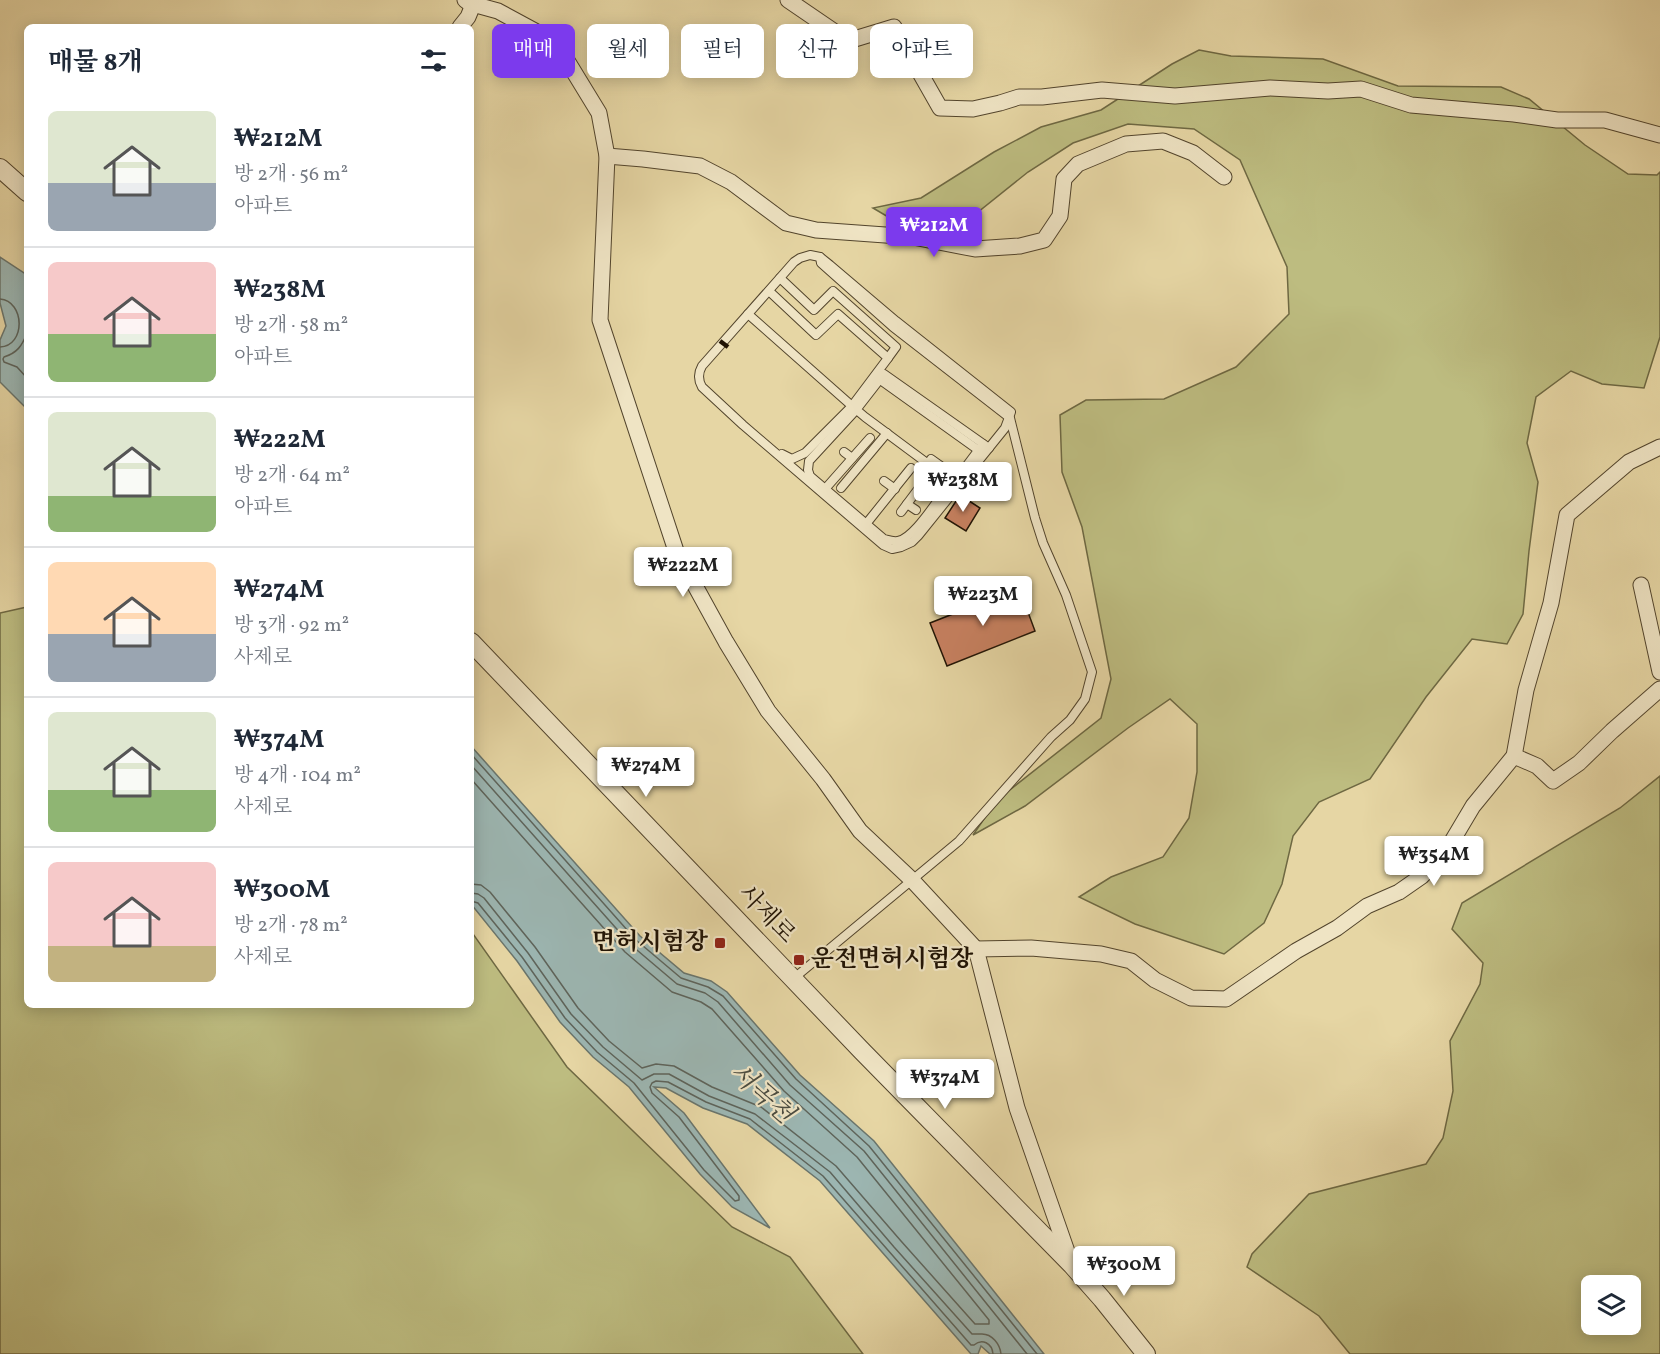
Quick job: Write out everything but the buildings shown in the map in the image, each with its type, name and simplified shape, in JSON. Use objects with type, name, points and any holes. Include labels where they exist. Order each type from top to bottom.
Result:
[{"type":"street","points":[[788,0],[848,41],[894,27],[940,108],[973,109],[1018,97],[1042,97],[1102,90],[1175,96],[1270,88],[1328,91],[1361,89],[1411,105],[1557,120],[1605,120],[1660,135]]},
{"type":"street","points":[[462,24],[468,17],[471,1],[498,11],[535,31],[564,54],[599,113],[607,156],[600,320],[676,551],[726,642],[768,711],[823,779],[860,831],[912,880],[976,950],[1017,1108],[1072,1265]]},
{"type":"street","points":[[607,156],[700,166],[731,182],[786,223],[816,230],[913,237],[975,249],[1020,246],[1044,240],[1060,216],[1064,179],[1078,164],[1126,144],[1163,141],[1193,153],[1224,177]]},
{"type":"street","points":[[0,168],[24,189]]},
{"type":"street","points":[[976,950],[1031,948],[1101,954],[1131,961],[1155,980],[1191,998],[1226,999],[1296,951],[1337,928],[1367,906],[1399,892],[1422,876],[1448,848],[1473,806],[1514,756],[1526,690],[1551,603],[1567,515],[1629,462],[1660,447]]},
{"type":"street","points":[[1641,585],[1660,672]]},
{"type":"street","name":"사제로","points":[[474,645],[1072,1265],[1146,1354]]},
{"type":"street","points":[[1514,756],[1537,766],[1553,781],[1579,763],[1611,731],[1660,689]]},
{"type":"lane","points":[[780,278],[814,310],[833,291],[896,347],[855,406],[810,449],[796,458],[788,458],[707,387],[702,374],[708,363],[780,278],[800,258],[810,255],[820,257],[1011,415],[1035,518],[1043,543],[1066,595],[1092,672],[1086,699],[1070,720],[1051,737],[959,841],[794,979]]},
{"type":"lane","points":[[769,291],[816,335],[838,314],[888,358]]},
{"type":"lane","points":[[751,313],[702,366],[699,380],[702,387],[883,545],[892,549],[912,542],[948,501],[984,449]]},
{"type":"lane","points":[[751,313],[855,406],[887,433],[947,478],[948,487],[907,537],[899,541],[888,540],[825,489],[810,476],[807,470],[809,461],[855,406],[879,380],[984,449]]},
{"type":"lane","points":[[855,406],[955,476],[958,476],[1005,428],[1011,415]]},
{"type":"lane","points":[[841,488],[856,477],[887,433]]},
{"type":"lane","points":[[825,489],[870,438]]},
{"type":"lane","points":[[844,452],[852,458]]},
{"type":"lane","points":[[866,524],[911,468]]},
{"type":"lane","points":[[901,512],[933,468]]},
{"type":"lane","points":[[884,481],[895,489]]},
{"type":"lane","points":[[908,504],[916,510]]},
{"type":"shaded area","points":[[1199,50],[1231,56],[1323,59],[1398,86],[1501,87],[1529,99],[1585,145],[1628,174],[1657,175],[1660,172],[1660,337],[1644,388],[1602,384],[1571,371],[1536,397],[1527,443],[1538,482],[1523,614],[1507,644],[1472,639],[1426,697],[1370,779],[1319,802],[1293,836],[1282,884],[1264,923],[1224,954],[1135,924],[1079,897],[1111,877],[1163,857],[1189,818],[1197,772],[1197,724],[1170,699],[1025,806],[973,835],[997,800],[1101,718],[1111,679],[1082,527],[1062,472],[1060,415],[1086,400],[1164,399],[1236,367],[1289,314],[1287,267],[1240,160],[1194,129],[1128,124],[1073,143],[1028,172],[978,212],[919,224],[900,224],[873,208],[921,198],[994,152],[1041,127],[1101,110],[1172,64]]},
{"type":"shaded area","points":[[24,608],[24,1008],[474,1008],[474,935],[567,1067],[732,1227],[790,1257],[863,1354],[0,1354],[0,613]]},
{"type":"shaded area","points":[[1660,776],[1660,1354],[1350,1354],[1319,1316],[1247,1267],[1252,1254],[1309,1194],[1426,1164],[1443,1138],[1453,1091],[1450,1041],[1480,984],[1483,963],[1452,929],[1462,903],[1620,808]]},
{"type":"water","points":[[0,257],[24,273],[24,406],[0,382],[0,340],[6,326],[0,303]]},
{"type":"water","name":"서곡천","points":[[474,749],[640,936],[684,973],[711,981],[727,992],[800,1075],[874,1141],[1044,1354],[990,1354],[981,1346],[978,1354],[971,1354],[820,1181],[747,1124],[703,1108],[666,1088],[654,1087],[684,1113],[770,1228],[732,1207],[700,1174],[629,1087],[593,1057],[560,1022],[517,961],[474,908]]},
{"type":"railway","points":[[720,341],[728,347]]},
{"type":"place","name":"면허시험장","points":[[720,943]]},
{"type":"place","name":"운전면허시험장","points":[[799,960]]}]
